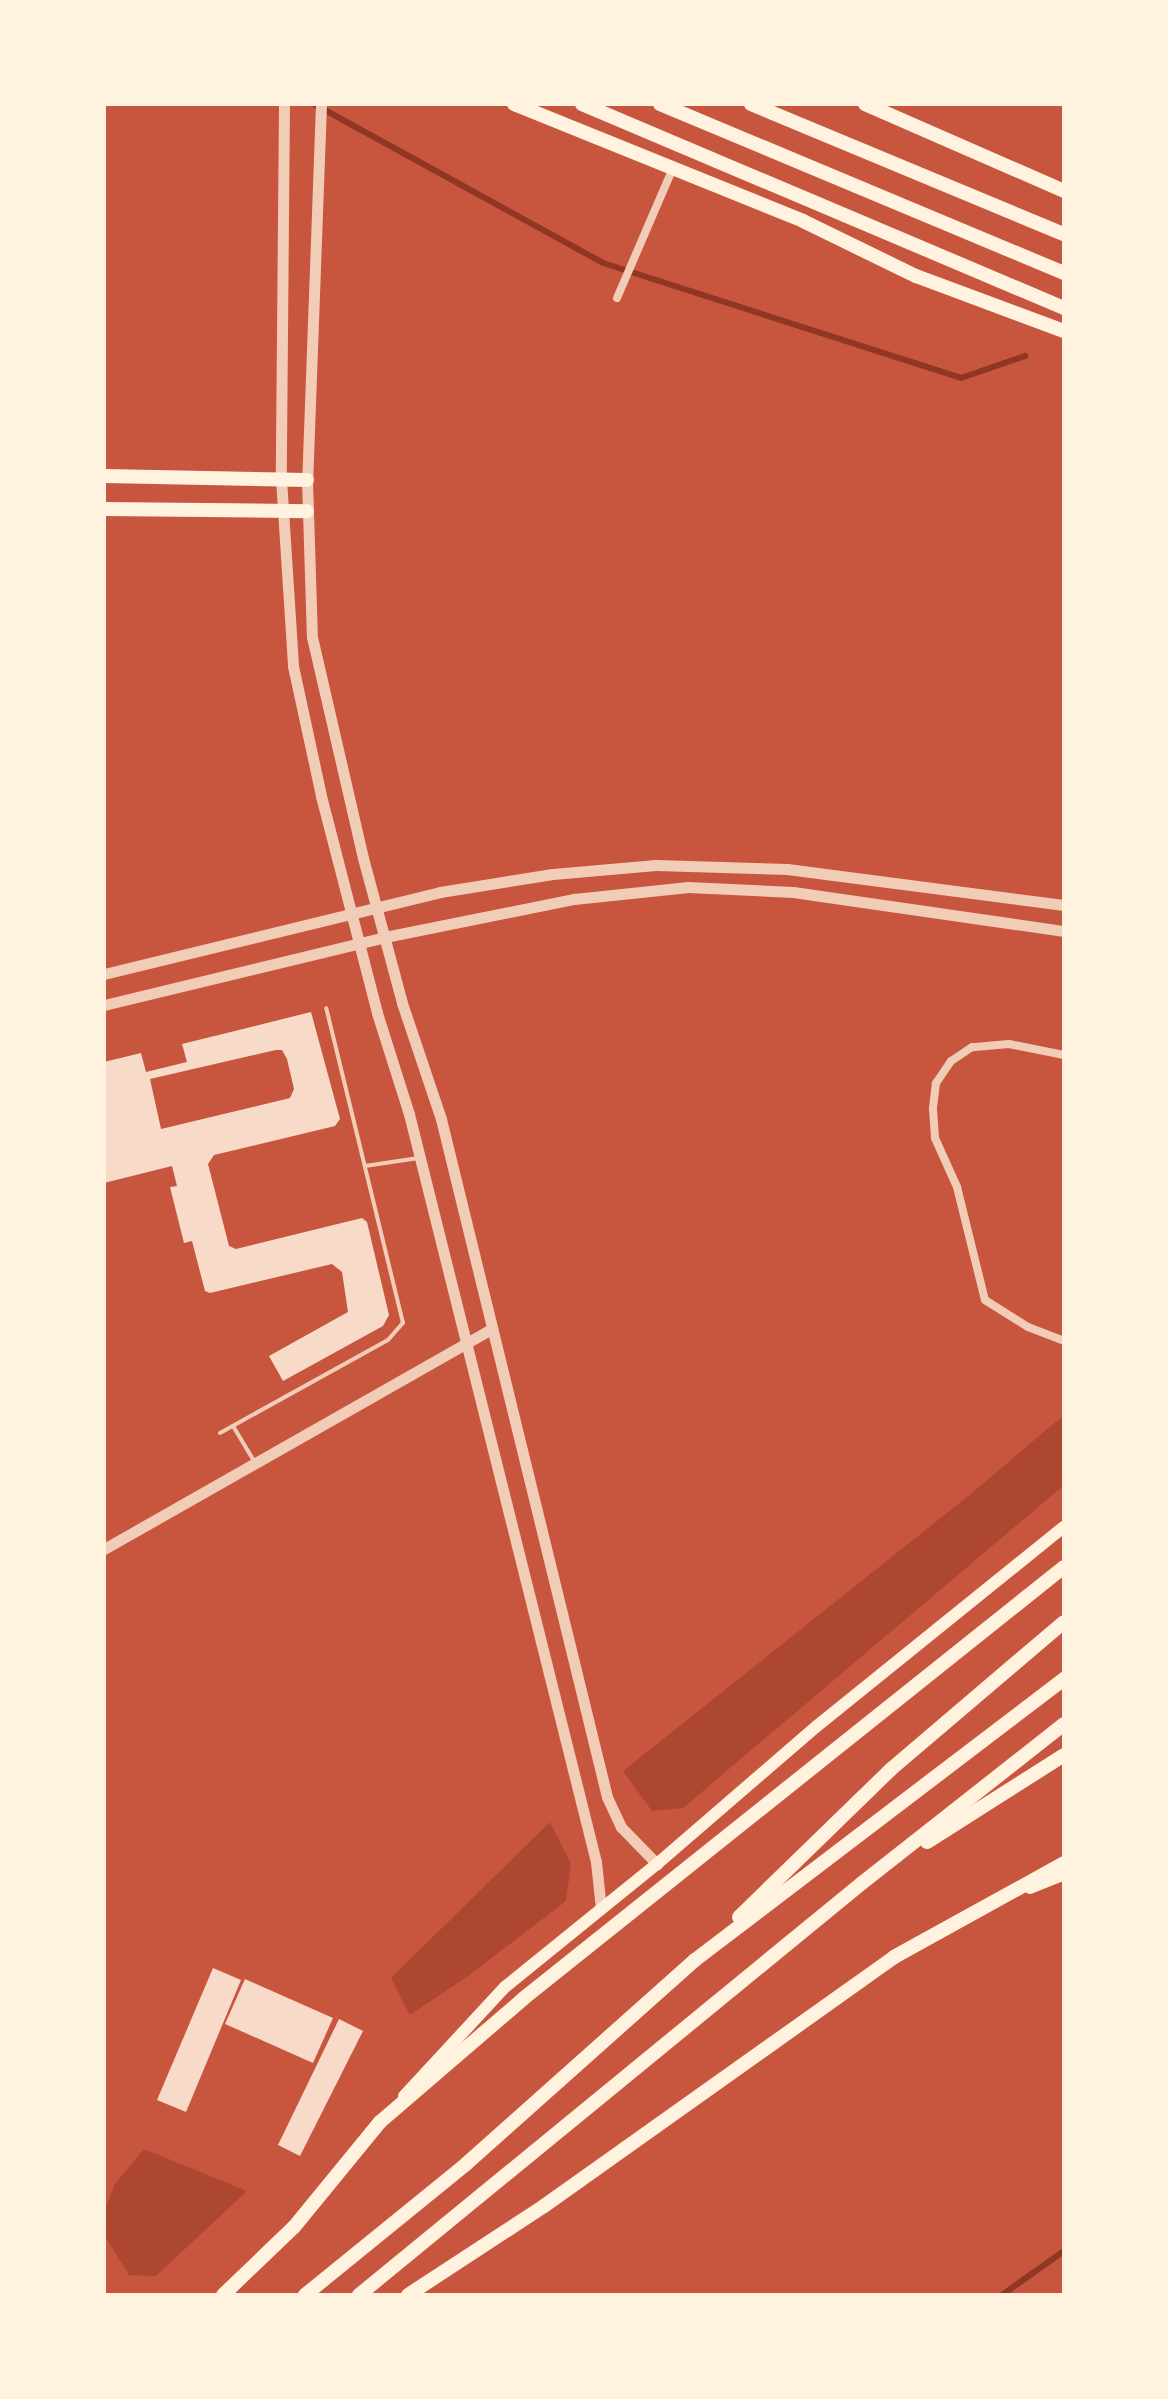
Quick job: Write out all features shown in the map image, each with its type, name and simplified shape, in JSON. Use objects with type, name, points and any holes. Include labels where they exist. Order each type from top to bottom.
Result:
[{"type":"main road","points":[[514,104],[803,221],[916,276],[1064,331]]},
{"type":"main road","points":[[582,104],[1064,308]]},
{"type":"main road","points":[[660,104],[1064,273]]},
{"type":"main road","points":[[751,104],[1064,234]]},
{"type":"main road","points":[[865,104],[1064,191]]},
{"type":"main road","points":[[104,476],[307,480]]},
{"type":"main road","points":[[104,509],[307,511]]},
{"type":"main road","points":[[223,2295],[294,2227],[380,2122],[505,1987],[657,1864],[817,1726],[1064,1527]]},
{"type":"main road","points":[[380,2122],[524,1998],[1064,1567]]},
{"type":"main road","points":[[305,2295],[466,2164],[695,1960],[890,1770],[1064,1622]]},
{"type":"main road","points":[[695,1960],[1064,1679]]},
{"type":"main road","points":[[359,2295],[862,1883],[1064,1724]]},
{"type":"main road","points":[[862,1883],[1064,1755]]},
{"type":"main road","points":[[408,2295],[544,2206],[894,1957],[1064,1863]]},
{"type":"main road","points":[[975,1910],[1064,1874]]},
{"type":"street","points":[[284,104],[281,479],[293,666],[321,796],[419,1157],[596,1862],[601,1909]]},
{"type":"street","points":[[321,104],[307,480],[312,637],[325,705],[376,907],[441,1119],[607,1797],[621,1827],[657,1864]]},
{"type":"street","points":[[617,298],[673,168]]},
{"type":"street","points":[[104,974],[440,892],[553,874],[656,865],[787,869],[1064,905]]},
{"type":"street","points":[[104,1005],[385,937],[574,899],[688,887],[793,892],[1064,931]]},
{"type":"street","points":[[1064,1055],[1009,1044],[972,1047],[951,1061],[936,1083],[933,1109],[935,1138],[957,1187],[985,1300],[1028,1327],[1064,1341]]},
{"type":"street","points":[[104,1549],[492,1329]]},
{"type":"lane","points":[[220,1433],[388,1340],[401,1328],[403,1315],[326,1008]]},
{"type":"lane","points":[[365,1166],[419,1157]]},
{"type":"lane","points":[[233,1426],[256,1463]]},
{"type":"shaded area","points":[[1064,1415],[1064,1485],[683,1808],[652,1811],[623,1771],[967,1497]]},
{"type":"shaded area","points":[[550,1822],[571,1864],[566,1901],[468,1976],[410,2015],[391,1978]]},
{"type":"shaded area","points":[[144,2149],[247,2191],[156,2276],[129,2275],[104,2235],[104,2212],[115,2184]]},
{"type":"building","points":[[311,1012],[340,1119],[335,1126],[214,1155],[208,1164],[229,1246],[236,1249],[362,1218],[367,1222],[389,1315],[383,1326],[283,1381],[269,1356],[348,1312],[342,1272],[332,1264],[210,1293],[205,1291],[192,1241],[184,1243],[170,1187],[177,1186],[172,1166],[104,1183],[104,1062],[141,1053],[146,1072],[187,1062],[182,1044]],"holes":[[[282,1050],[294,1089],[290,1098],[161,1129],[150,1079]]]},
{"type":"building","points":[[213,1968],[241,1980],[186,2112],[157,2100]]},
{"type":"building","points":[[245,1979],[333,2018],[313,2063],[225,2024]]},
{"type":"building","points":[[339,2019],[363,2031],[300,2156],[278,2145]]},
{"type":"waterway","points":[[314,104],[603,263],[961,378],[1025,356]]},
{"type":"waterway","points":[[1002,2295],[1064,2251]]}]
